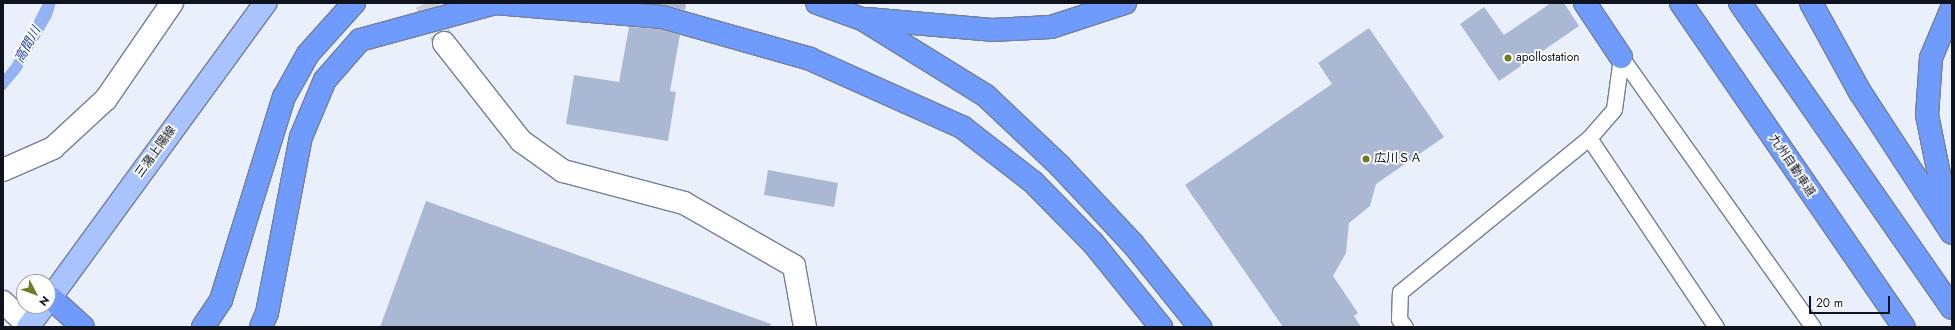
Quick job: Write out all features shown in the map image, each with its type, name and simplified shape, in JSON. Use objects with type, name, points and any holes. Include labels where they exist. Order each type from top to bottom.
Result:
[{"type":"highway","points":[[203,327],[221,300],[284,97],[308,54],[354,3]]},
{"type":"highway","points":[[262,327],[267,313],[300,137],[325,80],[360,40],[411,24],[495,3],[662,17],[810,59],[962,127],[1039,188],[1093,243],[1161,327]]},
{"type":"highway","points":[[817,3],[862,19],[986,96],[1060,166],[1128,239],[1200,327]]},
{"type":"highway","points":[[862,19],[992,30],[1051,27],[1126,3]]},
{"type":"highway","points":[[1584,3],[1621,57]]},
{"type":"highway","name":"九州自動車道","points":[[1681,3],[1904,327]]},
{"type":"highway","points":[[1740,3],[1952,308]]},
{"type":"highway","points":[[1811,3],[1860,92],[1952,233]]},
{"type":"highway","points":[[1952,8],[1931,58],[1927,116],[1941,184],[1952,215]]},
{"type":"highway","points":[[56,308],[83,327]]},
{"type":"main road","name":"三潴上陽線","points":[[56,291],[265,3]]},
{"type":"main road","name":"三潴上陽線","points":[[28,327],[38,314]]},
{"type":"street","points":[[3,170],[52,148],[106,99],[172,3]]},
{"type":"street","points":[[444,43],[521,141],[563,170],[684,203],[794,266],[805,327]]},
{"type":"street","points":[[3,302],[28,327]]},
{"type":"lane","points":[[1405,327],[1399,319],[1400,292],[1589,138],[1614,109],[1621,57]]},
{"type":"lane","points":[[1621,57],[1813,327]]},
{"type":"lane","points":[[1589,138],[1716,327]]},
{"type":"water","name":"高間川","points":[[43,3],[56,3],[52,16],[20,72],[3,92],[3,75],[12,64]]},
{"type":"building","points":[[645,3],[686,3],[685,10]]},
{"type":"building","name":"apollostation","points":[[1551,3],[1564,3],[1579,26],[1499,81],[1460,24],[1484,7],[1504,35]]},
{"type":"building","points":[[629,27],[660,29],[680,35],[670,91],[676,92],[668,141],[566,124],[574,75],[619,82]]},
{"type":"building","points":[[1369,28],[1444,137],[1376,184],[1370,206],[1349,223],[1346,253],[1333,276],[1358,313],[1354,316],[1361,327],[1283,327],[1185,185],[1332,84],[1318,63]]},
{"type":"building","points":[[768,170],[838,183],[834,207],[764,195]]},
{"type":"building","points":[[426,201],[771,324],[770,327],[380,327]]},
{"type":"tunnel","points":[[426,3],[444,43]]},
{"type":"place","name":"apollostation","points":[[1508,58]]},
{"type":"place","name":"広川ＳＡ","points":[[1366,159]]}]
